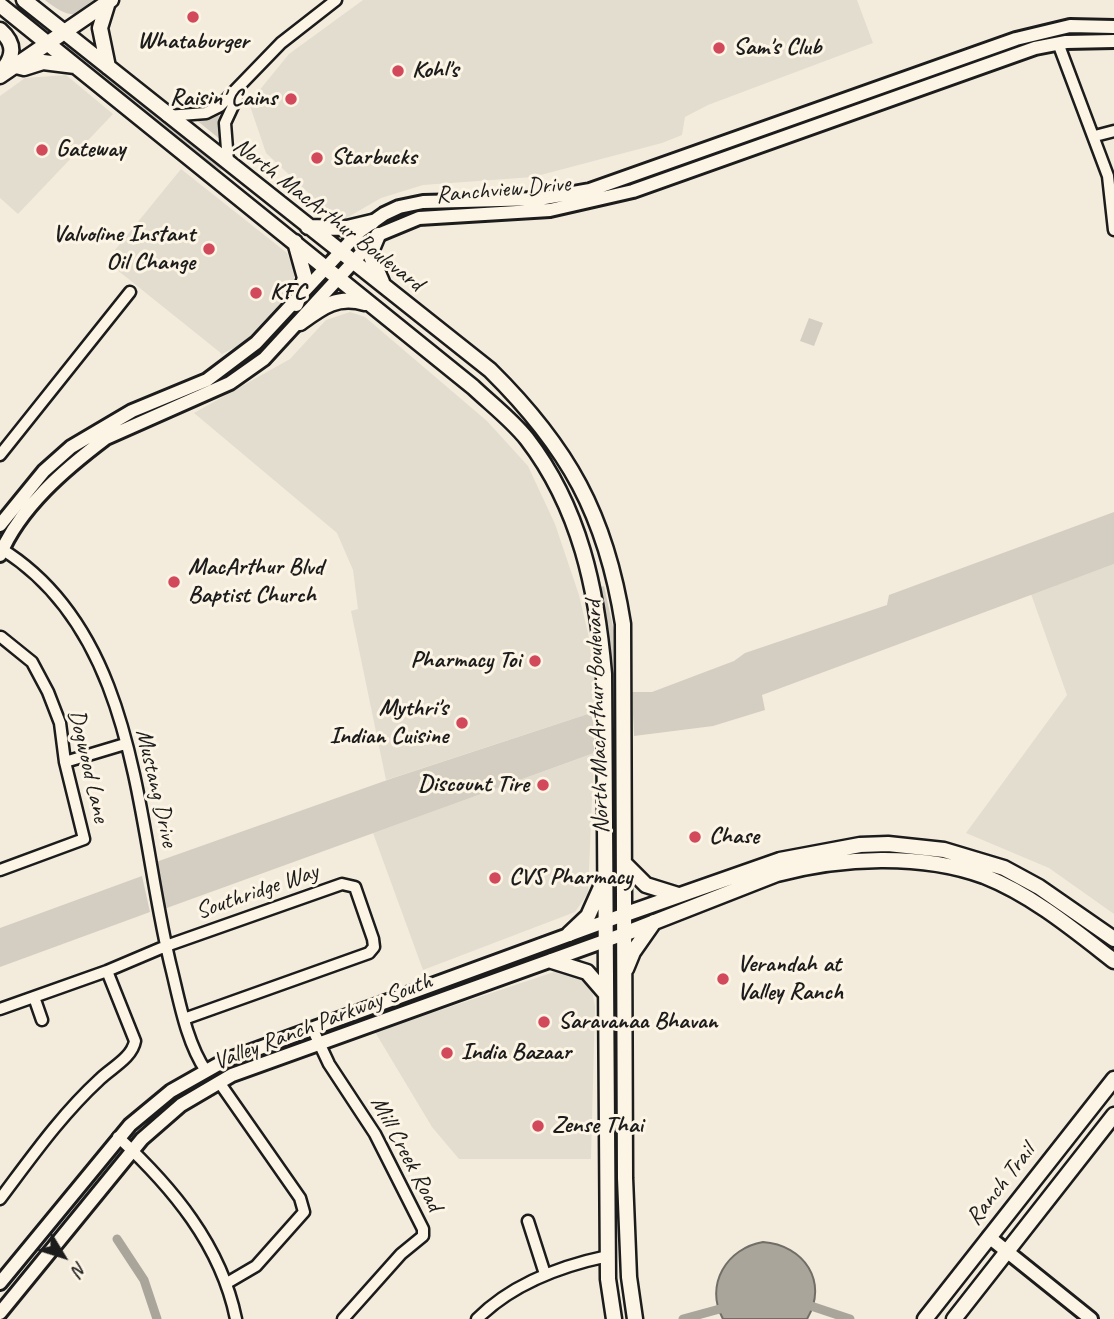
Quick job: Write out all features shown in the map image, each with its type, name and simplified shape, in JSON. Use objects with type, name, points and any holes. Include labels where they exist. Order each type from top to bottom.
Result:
[{"type":"main road","name":"North MacArthur Boulevard","points":[[24,0],[229,166],[490,370],[525,404],[577,475],[611,561],[623,625],[627,1252],[635,1319]]},
{"type":"main road","points":[[0,75],[110,1]]},
{"type":"main road","points":[[109,68],[100,28],[110,1]]},
{"type":"main road","name":"North MacArthur Boulevard","points":[[0,5],[473,387],[527,439],[564,500],[590,573],[600,622],[606,699],[604,922],[608,1256],[614,1319]]},
{"type":"main road","points":[[0,75],[13,50],[11,41],[2,32]]},
{"type":"main road","points":[[15,66],[24,68],[43,62],[76,66]]},
{"type":"main road","points":[[308,227],[375,228],[370,254],[373,268],[387,289]]},
{"type":"main road","points":[[294,241],[305,278],[296,304]]},
{"type":"main road","points":[[300,323],[331,302],[350,299],[373,306]]},
{"type":"main road","points":[[590,573],[611,561]]},
{"type":"main road","points":[[590,573],[614,577]]},
{"type":"main road","points":[[624,934],[777,874],[831,857]]},
{"type":"main road","points":[[623,915],[780,860],[831,857],[944,864],[985,877],[1016,883],[1058,899],[1114,939]]},
{"type":"main road","points":[[625,864],[646,885],[679,896]]},
{"type":"main road","points":[[569,934],[588,916],[604,879]]},
{"type":"main road","points":[[1016,883],[1114,961]]},
{"type":"main road","points":[[624,974],[633,952],[654,922]]},
{"type":"main road","points":[[552,961],[587,972],[606,994]]},
{"type":"main road","name":"Ranch Trail","points":[[925,1319],[1114,1079]]},
{"type":"main road","name":"Ranch Trail","points":[[954,1319],[1114,1115]]},
{"type":"main road","points":[[607,1129],[626,1130]]},
{"type":"street","points":[[167,116],[196,115],[213,111],[244,84],[281,43],[336,0]]},
{"type":"street","name":"Ranchview Drive","points":[[616,189],[629,177],[995,47],[1070,26],[1114,27]]},
{"type":"street","name":"Ranchview Drive","points":[[1,550],[41,495],[106,438],[230,383],[264,359],[300,323],[333,273],[375,228],[384,214],[412,204],[539,199],[616,189],[633,191],[999,61],[1058,43],[1114,41]]},
{"type":"street","points":[[1058,43],[1108,176],[1114,230]]},
{"type":"street","points":[[995,47],[999,61]]},
{"type":"street","points":[[229,166],[225,123],[244,84]]},
{"type":"street","points":[[1095,136],[1114,131]]},
{"type":"street","points":[[629,177],[633,191]]},
{"type":"street","name":"Ranchview Drive","points":[[0,525],[60,456],[101,427],[207,380],[256,343],[333,273]]},
{"type":"street","points":[[0,455],[130,292]]},
{"type":"street","points":[[158,400],[163,413]]},
{"type":"street","name":"Mustang Drive","points":[[1,550],[43,583],[78,625],[104,671],[125,744],[151,854],[166,946],[184,1018],[206,1071]]},
{"type":"street","name":"Dogwood Lane","points":[[1,637],[32,662],[60,723],[65,762],[84,839],[1,867]]},
{"type":"street","points":[[65,762],[125,744]]},
{"type":"street","name":"Southridge Way","points":[[0,1009],[107,971],[166,946],[347,884],[357,890],[373,939],[374,947],[369,953],[184,1018]]},
{"type":"street","name":"Valley Ranch Parkway South","points":[[0,1283],[118,1137],[171,1091],[224,1061],[623,915]]},
{"type":"street","name":"Valley Ranch Parkway South","points":[[0,1313],[132,1150],[181,1105],[219,1082],[624,934]]},
{"type":"street","points":[[0,1199],[64,1117],[99,1080],[133,1050],[135,1041],[107,971]]},
{"type":"street","points":[[441,980],[446,997]]},
{"type":"street","points":[[34,997],[42,1020]]},
{"type":"street","name":"Mill Creek Road","points":[[313,1030],[380,1143],[423,1230],[422,1236],[401,1254],[343,1319]]},
{"type":"street","points":[[219,1082],[300,1198],[304,1212],[256,1266],[227,1283]]},
{"type":"street","points":[[118,1137],[175,1195],[198,1227],[227,1283],[236,1319]]},
{"type":"street","points":[[528,1221],[545,1274]]},
{"type":"street","points":[[989,1237],[1091,1319]]},
{"type":"street","points":[[477,1319],[511,1291],[545,1274],[608,1256]]},
{"type":"shaded area","points":[[45,0],[104,0],[81,13],[68,14]]},
{"type":"shaded area","points":[[363,0],[857,0],[873,43],[708,105],[685,117],[682,135],[662,143],[533,177],[423,185],[381,198],[343,220],[330,213],[266,153],[249,103],[289,54]]},
{"type":"shaded area","points":[[69,44],[223,168],[221,170],[201,157],[66,48]]},
{"type":"shaded area","points":[[66,75],[113,114],[18,214],[0,198],[0,96],[25,78]]},
{"type":"shaded area","points":[[216,114],[222,117],[221,140],[195,119]]},
{"type":"shaded area","points":[[181,169],[287,253],[294,270],[294,290],[285,305],[250,340],[222,354],[106,261]]},
{"type":"shaded area","points":[[350,312],[365,317],[487,421],[528,466],[555,524],[579,595],[595,663],[594,712],[386,780],[351,611],[358,609],[353,570],[337,533],[194,413],[290,359],[326,320]]},
{"type":"shaded area","points":[[809,318],[823,323],[814,346],[800,341]]},
{"type":"shaded area","points":[[1114,512],[1114,564],[762,695],[765,710],[713,726],[634,736],[632,692],[652,692],[734,661],[745,653],[887,605],[889,595]]},
{"type":"shaded area","points":[[1114,564],[1114,914],[1049,868],[966,833],[1067,695],[1031,594]]},
{"type":"shaded area","points":[[604,586],[616,640],[619,895],[614,895],[608,771],[606,640],[601,587]]},
{"type":"shaded area","points":[[594,712],[594,753],[164,909],[156,862],[393,778]]},
{"type":"shaded area","points":[[594,753],[588,893],[575,912],[423,970],[373,833]]},
{"type":"shaded area","points":[[142,876],[150,912],[0,967],[0,928]]},
{"type":"shaded area","points":[[557,971],[579,978],[592,990],[595,1007],[591,1159],[459,1159],[432,1127],[375,1032]]},
{"type":"shaded area","points":[[763,1242],[790,1250],[809,1268],[814,1279],[815,1292],[807,1319],[723,1319],[716,1293],[722,1270],[739,1252]]},
{"type":"waterway","points":[[117,1239],[144,1280],[157,1319]]},
{"type":"waterway","points":[[805,1304],[850,1319]]},
{"type":"waterway","points":[[683,1319],[727,1307]]},
{"type":"place","name":"Whataburger","points":[[193,17]]},
{"type":"place","name":"Sam's Club","points":[[719,48]]},
{"type":"place","name":"Kohl's","points":[[398,71]]},
{"type":"place","name":"Raisin' Cains","points":[[291,99]]},
{"type":"place","name":"Gateway","points":[[42,150]]},
{"type":"place","name":"Starbucks","points":[[317,158]]},
{"type":"place","name":"Valvoline Instant Oil Change","points":[[209,249]]},
{"type":"place","name":"KFC","points":[[256,293]]},
{"type":"place","name":"MacArthur Blvd Baptist Church","points":[[174,582]]},
{"type":"place","name":"Pharmacy Toi","points":[[535,661]]},
{"type":"place","name":"Mythri's Indian Cuisine","points":[[462,723]]},
{"type":"place","name":"Discount Tire","points":[[543,785]]},
{"type":"place","name":"Chase","points":[[695,837]]},
{"type":"place","name":"CVS Pharmacy","points":[[495,878]]},
{"type":"place","name":"Verandah at Valley Ranch","points":[[723,979]]},
{"type":"place","name":"Saravanaa Bhavan","points":[[544,1022]]},
{"type":"place","name":"India Bazaar","points":[[447,1053]]},
{"type":"place","name":"Zense Thai","points":[[538,1126]]}]
